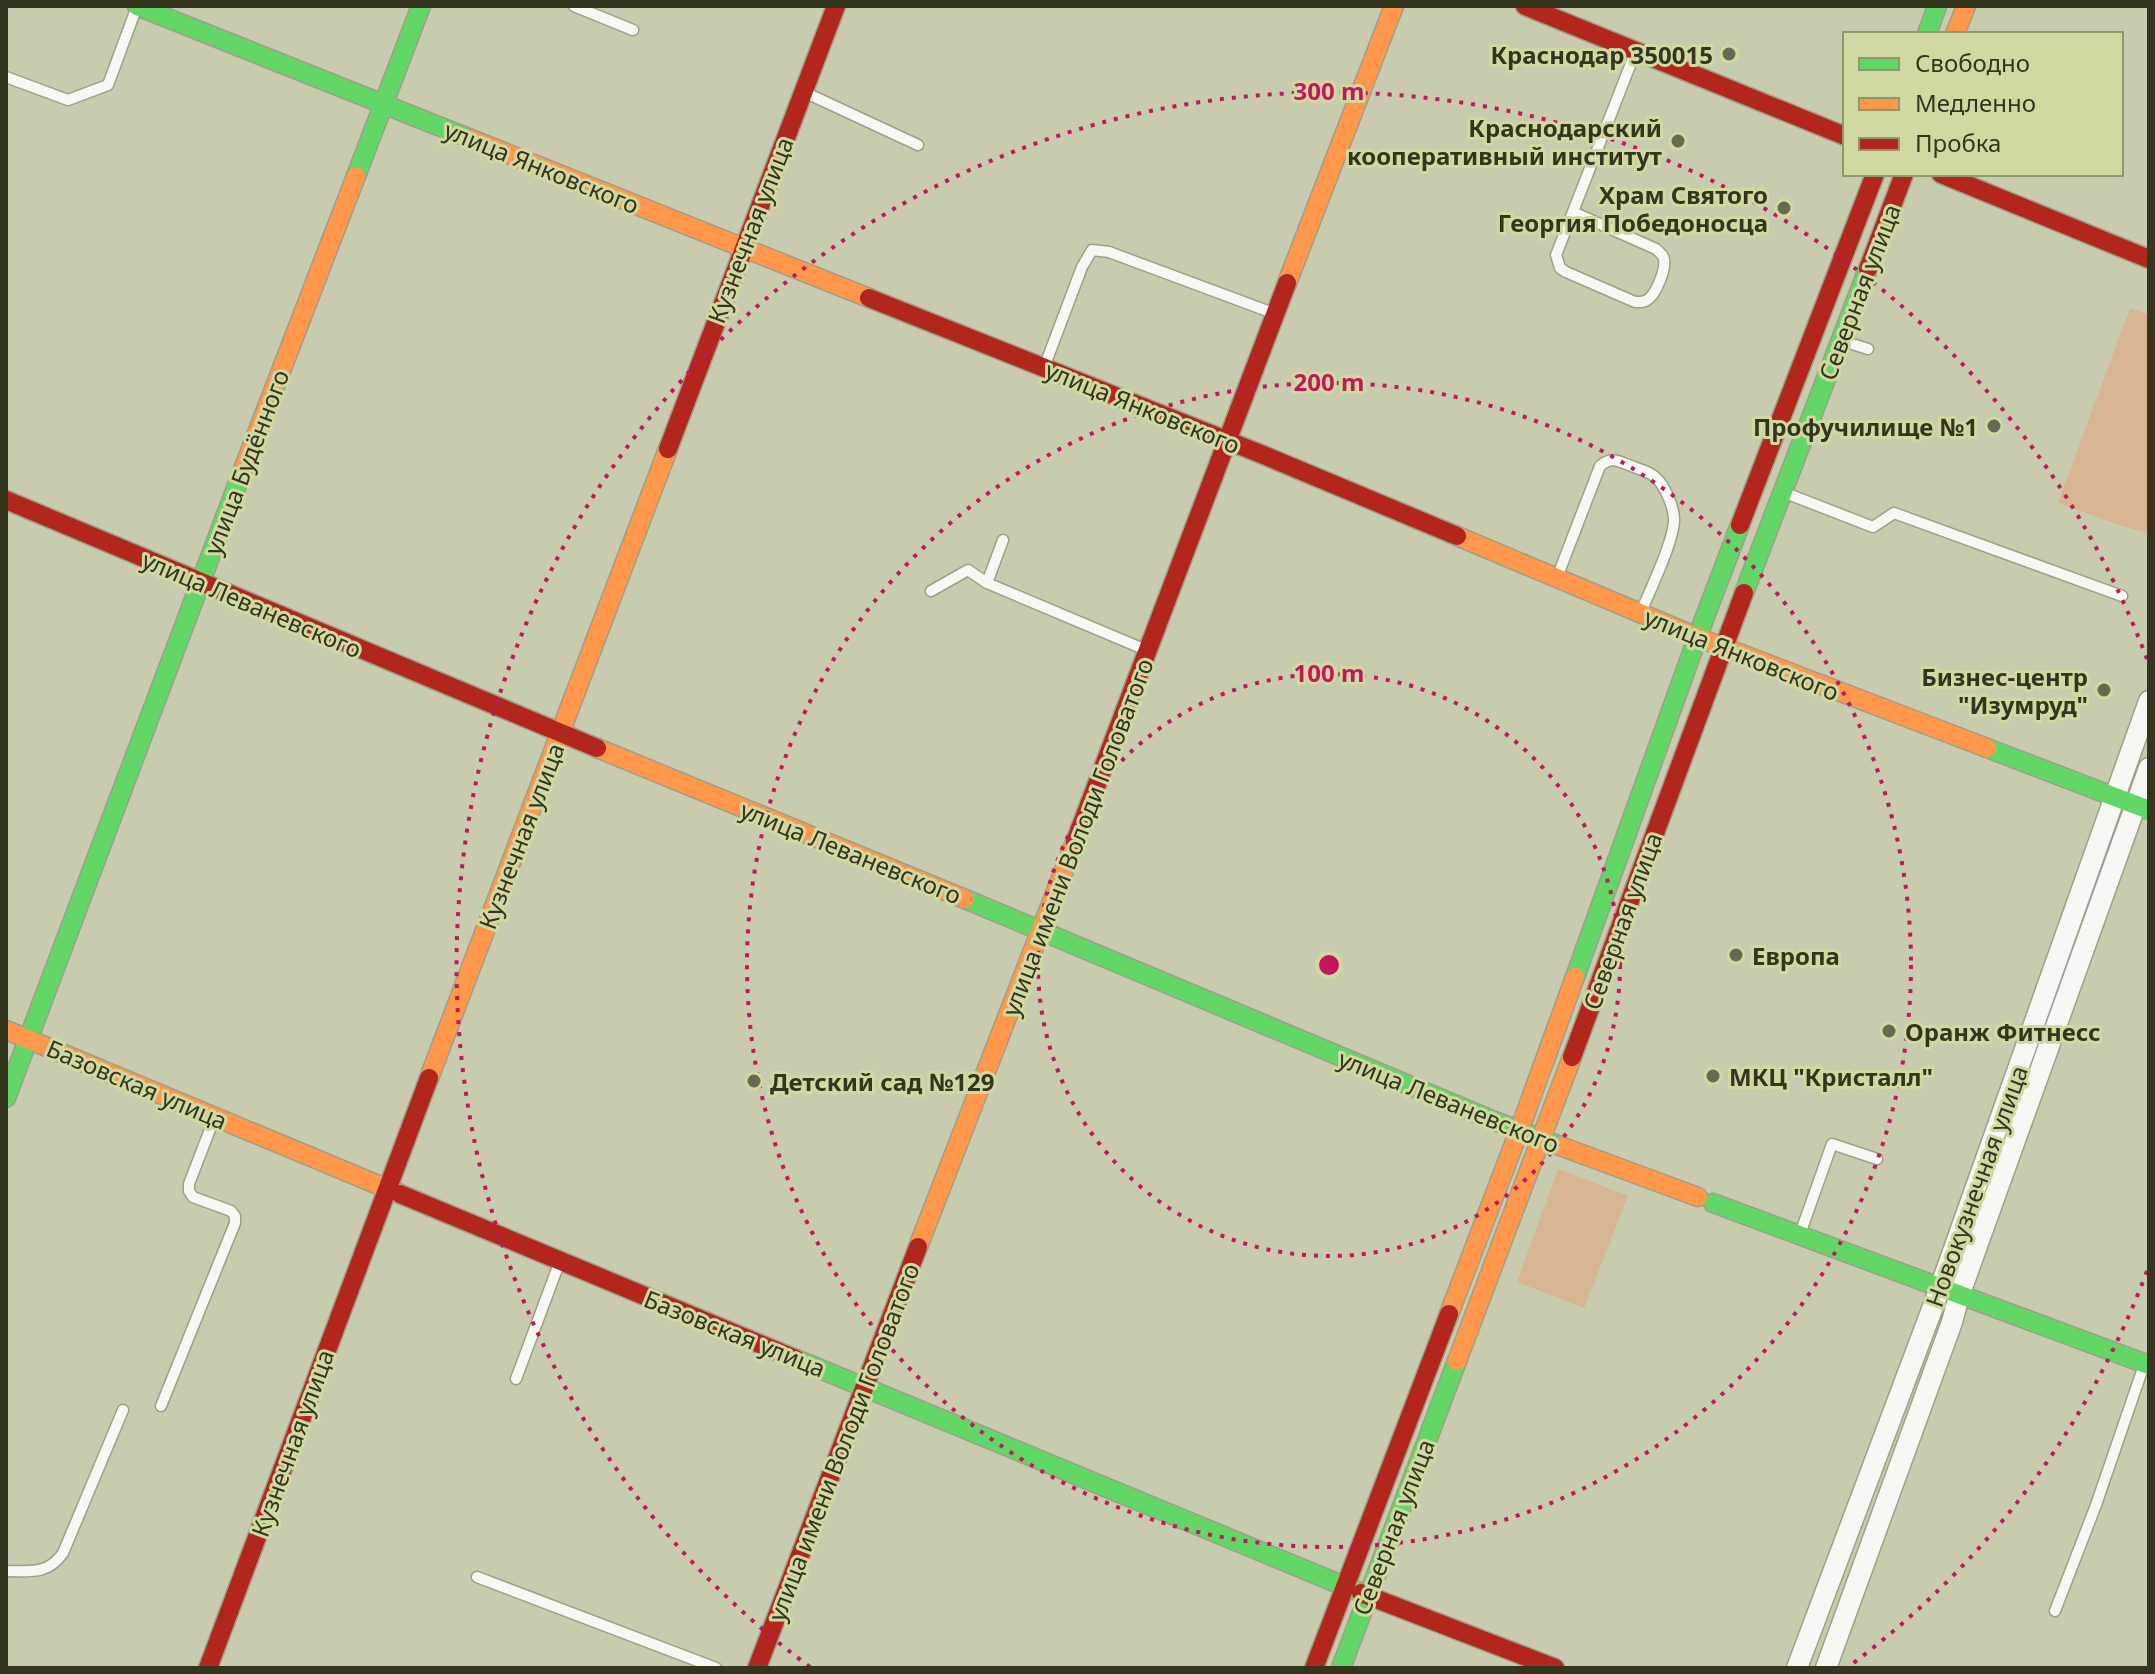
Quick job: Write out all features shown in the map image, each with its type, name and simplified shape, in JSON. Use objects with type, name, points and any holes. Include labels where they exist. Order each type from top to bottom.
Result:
[{"type":"street","name":"улица Янковского","points":[[137,6],[1226,440],[1723,648],[2142,807]]},
{"type":"street","name":"улица Будённого","points":[[6,1098],[421,6]]},
{"type":"street","name":"Кузнечная улица","points":[[208,1668],[836,6]]},
{"type":"street","name":"улица имени Володи Головатого","points":[[757,1668],[1394,6]]},
{"type":"street","points":[[1525,6],[1843,135]]},
{"type":"street","points":[[1928,32],[1937,6]]},
{"type":"street","points":[[1956,32],[1966,6]]},
{"type":"street","name":"Северная улица","points":[[1314,1668],[1519,1131],[1697,637],[1874,176]]},
{"type":"street","name":"Северная улица","points":[[1341,1668],[1903,176]]},
{"type":"street","points":[[1925,176],[2014,211],[2038,214]]},
{"type":"street","points":[[1946,176],[2149,259]]},
{"type":"street","name":"улица Леваневского","points":[[6,500],[1519,1131],[2147,1364]]},
{"type":"street","name":"Новокузнечная улица","points":[[1797,1668],[1940,1288],[2149,701]]},
{"type":"street","name":"Новокузнечная улица","points":[[1826,1668],[1959,1296],[2142,807],[2149,768]]},
{"type":"street","name":"Базовская улица","points":[[6,1030],[1344,1585],[1555,1668]]},
{"type":"lane","points":[[6,77],[68,100],[108,85],[137,6]]},
{"type":"lane","points":[[578,7],[633,30]]},
{"type":"lane","points":[[1573,212],[1662,254],[1664,268],[1649,299],[1635,302],[1560,268],[1556,255],[1636,51]]},
{"type":"lane","points":[[803,92],[918,145]]},
{"type":"lane","points":[[1045,367],[1082,267],[1092,250],[1109,252],[1275,313]]},
{"type":"lane","points":[[1840,340],[1868,349]]},
{"type":"lane","points":[[1556,579],[1600,466],[1614,459],[1650,473],[1657,478],[1674,518],[1672,534],[1641,614]]},
{"type":"lane","points":[[1782,492],[1873,527],[1894,513],[2122,596]]},
{"type":"lane","points":[[987,583],[1003,540]]},
{"type":"lane","points":[[931,591],[968,570],[987,583],[1147,650]]},
{"type":"lane","points":[[161,1406],[235,1223],[231,1211],[193,1197],[189,1191],[215,1117]]},
{"type":"lane","points":[[1799,1236],[1832,1144],[1877,1159]]},
{"type":"lane","points":[[516,1379],[560,1260]]},
{"type":"lane","points":[[2055,1611],[2147,1364]]},
{"type":"lane","points":[[6,1571],[35,1571],[56,1564],[123,1410]]},
{"type":"lane","points":[[477,1577],[716,1668]]},
{"type":"shaded area","points":[[2130,308],[2149,315],[2149,533],[2058,503]]},
{"type":"shaded area","points":[[1558,1169],[1628,1196],[1584,1308],[1517,1282]]},
{"type":"traffic: fast","points":[[137,6],[471,139]]},
{"type":"traffic: fast","points":[[356,176],[421,6]]},
{"type":"traffic: fast","points":[[1928,32],[1937,6]]},
{"type":"traffic: fast","points":[[1744,593],[1868,269]]},
{"type":"traffic: fast","points":[[6,1098],[244,467]]},
{"type":"traffic: fast","points":[[1575,977],[1740,525]]},
{"type":"traffic: fast","points":[[1987,748],[2149,810]]},
{"type":"traffic: fast","points":[[965,899],[1560,1146]]},
{"type":"traffic: fast","points":[[1713,1203],[2149,1365]]},
{"type":"traffic: fast","points":[[796,1359],[1361,1593]]},
{"type":"traffic: fast","points":[[1341,1668],[1457,1361]]},
{"type":"traffic: slow","points":[[1287,283],[1394,6]]},
{"type":"traffic: slow","points":[[1956,32],[1966,6]]},
{"type":"traffic: slow","points":[[471,139],[869,298]]},
{"type":"traffic: slow","points":[[244,467],[356,176]]},
{"type":"traffic: slow","points":[[429,1078],[668,449]]},
{"type":"traffic: slow","points":[[1457,536],[1697,637],[1987,748]]},
{"type":"traffic: slow","points":[[597,748],[965,899]]},
{"type":"traffic: slow","points":[[918,1247],[1075,842]]},
{"type":"traffic: slow","points":[[1449,1314],[1575,977]]},
{"type":"traffic: slow","points":[[6,1030],[400,1194]]},
{"type":"traffic: slow","points":[[1457,1361],[1572,1057]]},
{"type":"traffic: slow","points":[[1560,1146],[1698,1197]]},
{"type":"traffic: jam","points":[[668,449],[836,6]]},
{"type":"traffic: jam","points":[[1525,6],[1843,135]]},
{"type":"traffic: jam","points":[[1740,525],[1874,176]]},
{"type":"traffic: jam","points":[[1868,269],[1903,176]]},
{"type":"traffic: jam","points":[[1946,176],[2149,259]]},
{"type":"traffic: jam","points":[[1075,842],[1287,283]]},
{"type":"traffic: jam","points":[[869,298],[1261,454],[1457,536]]},
{"type":"traffic: jam","points":[[6,500],[597,748]]},
{"type":"traffic: jam","points":[[1572,1057],[1744,593]]},
{"type":"traffic: jam","points":[[208,1668],[429,1078]]},
{"type":"traffic: jam","points":[[400,1194],[796,1359]]},
{"type":"traffic: jam","points":[[757,1668],[918,1247]]},
{"type":"traffic: jam","points":[[1314,1668],[1449,1314]]},
{"type":"traffic: jam","points":[[1361,1593],[1555,1668]]},
{"type":"place","name":"Краснодар 350015","points":[[1729,54]]},
{"type":"place","name":"Краснодарский кооперативный институт","points":[[1678,141]]},
{"type":"place","name":"Храм Святого Георгия Победоносца","points":[[1784,208]]},
{"type":"place","name":"Профучилище №1","points":[[1994,426]]},
{"type":"place","name":"Бизнес-центр \"Изумруд\"","points":[[2104,690]]},
{"type":"place","name":"Европа","points":[[1736,955]]},
{"type":"place","name":"Оранж Фитнесс","points":[[1889,1031]]},
{"type":"place","name":"МКЦ \"Кристалл\"","points":[[1713,1076]]},
{"type":"place","name":"Детский сад №129","points":[[754,1081]]}]
